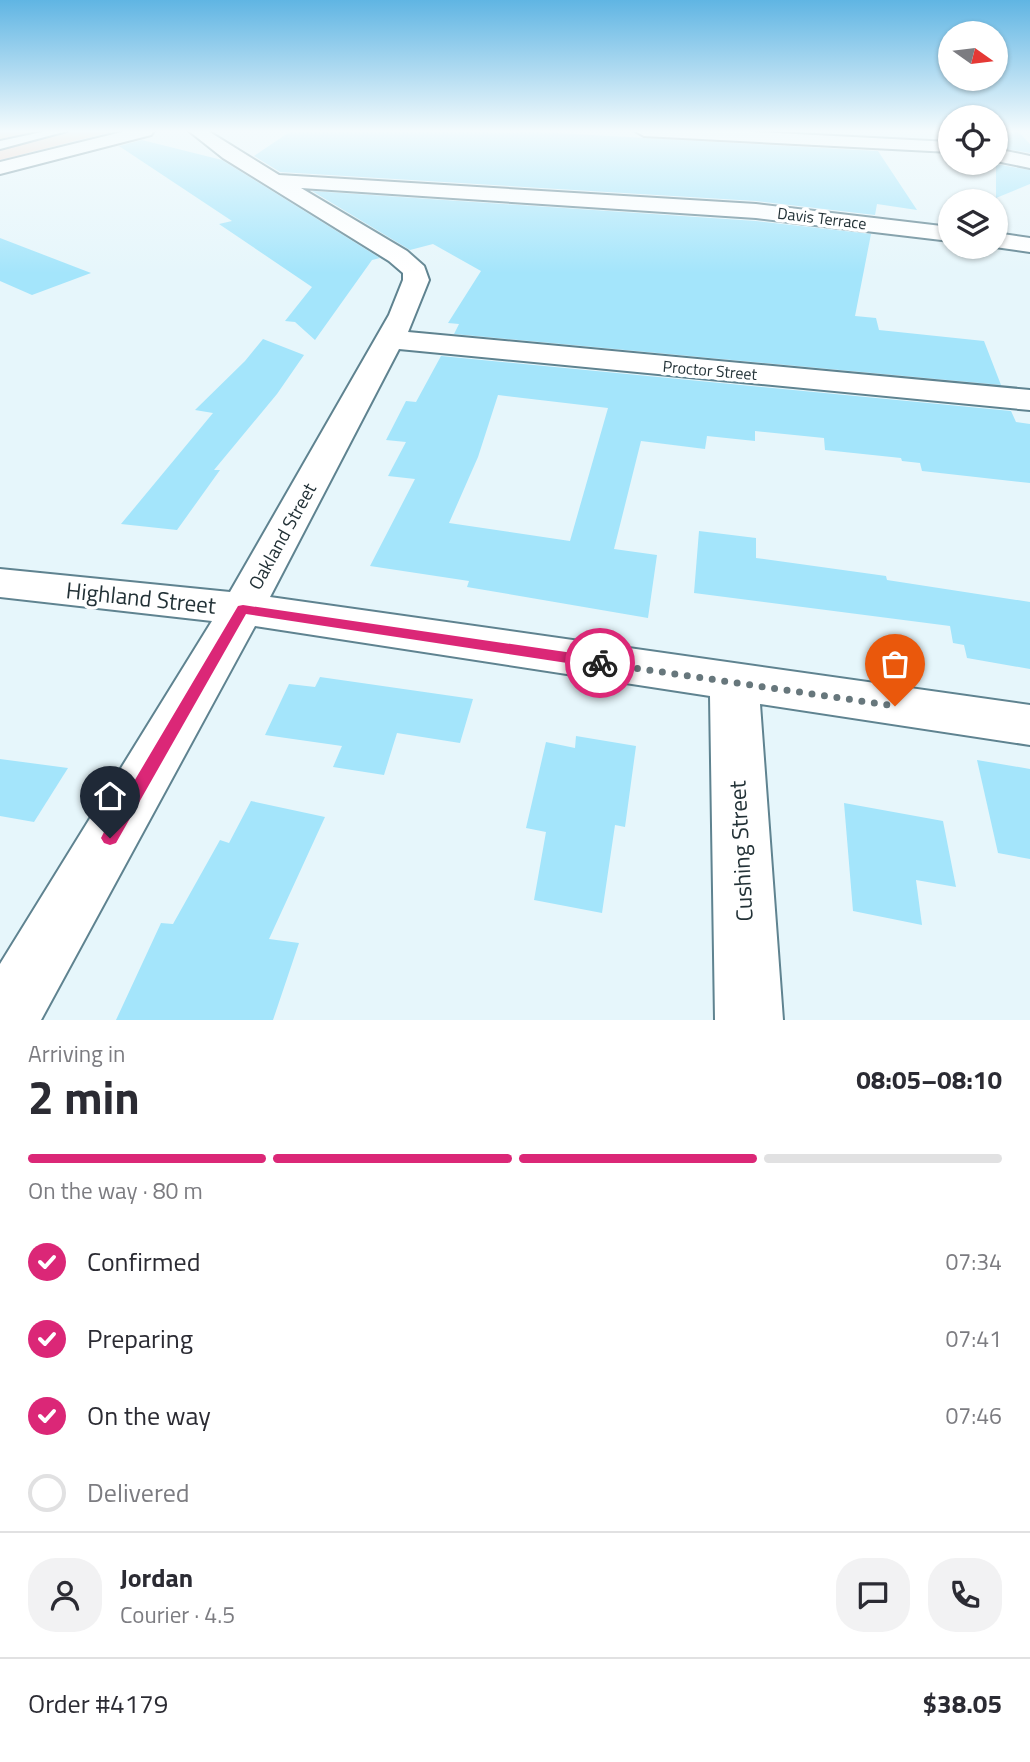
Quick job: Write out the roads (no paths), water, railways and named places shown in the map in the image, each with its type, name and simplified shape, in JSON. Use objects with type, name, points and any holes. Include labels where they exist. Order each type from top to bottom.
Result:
[{"type":"street","name":"Oakland Street","points":[[4,1020],[243,609],[389,340],[413,290],[415,271],[398,256],[271,179]]},
{"type":"street","name":"Davis Terrace","points":[[275,181],[756,211],[938,233]]},
{"type":"street","points":[[1008,242],[1030,245]]},
{"type":"street","name":"Proctor Street","points":[[389,340],[1030,400]]},
{"type":"street","name":"Highland Street","points":[[0,583],[243,609],[1030,725]]},
{"type":"street","name":"Cushing Street","points":[[734,682],[749,1020]]}]
